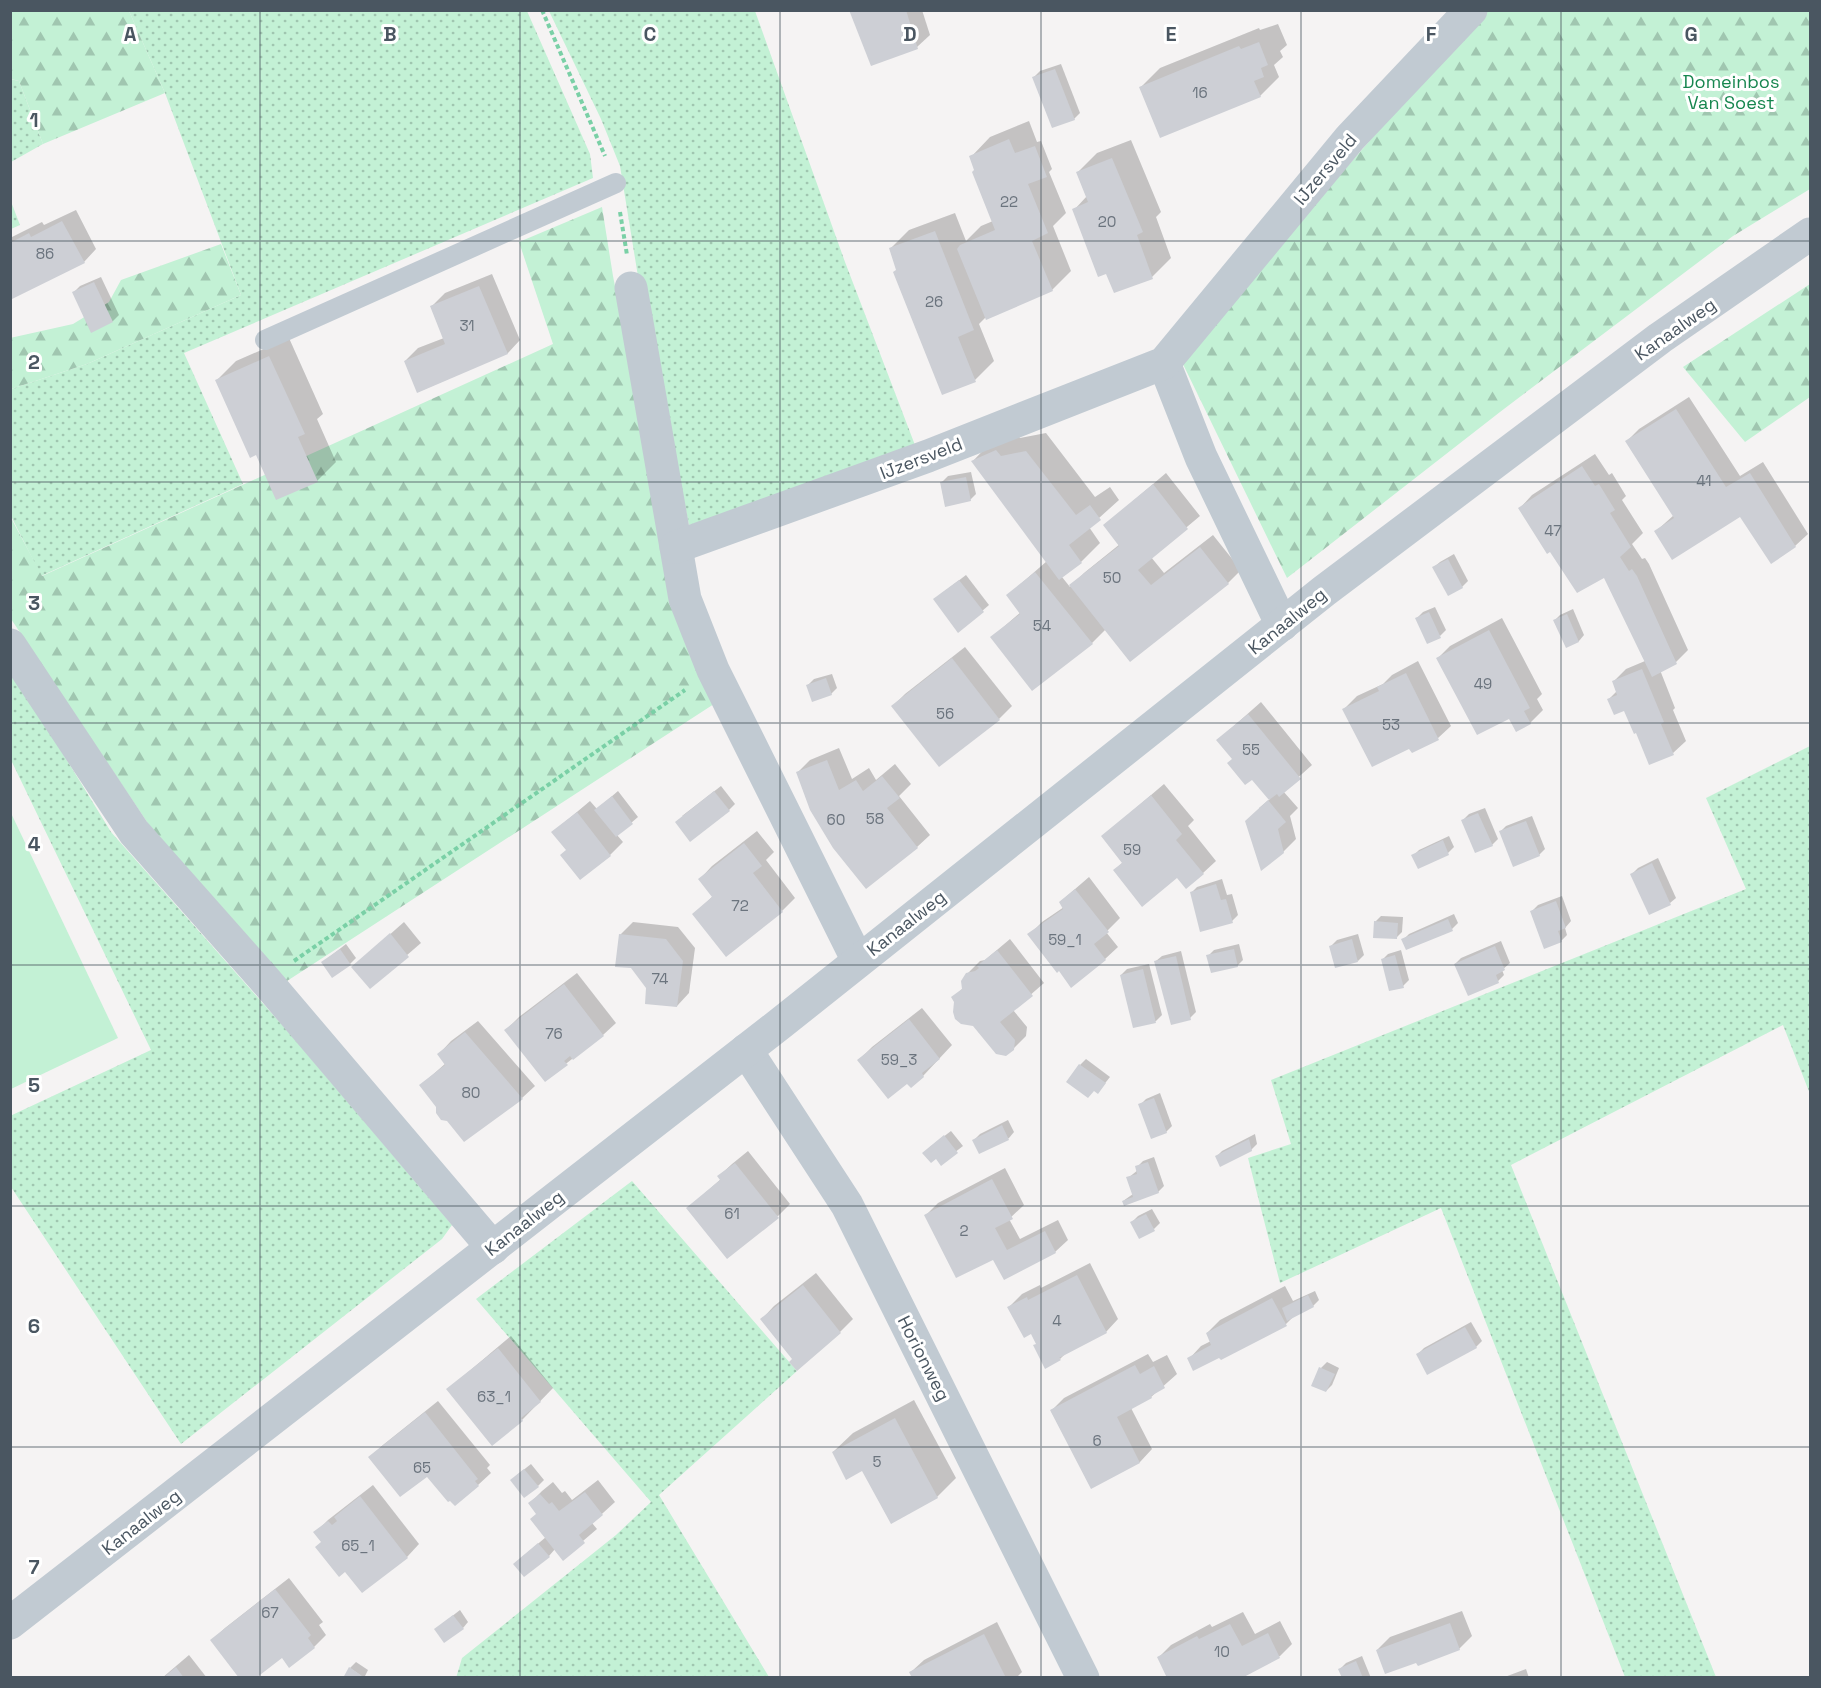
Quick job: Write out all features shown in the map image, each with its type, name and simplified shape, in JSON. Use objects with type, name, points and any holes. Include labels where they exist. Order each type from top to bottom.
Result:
[{"type":"street","name":"IJzersveld","points":[[676,547],[928,456],[1164,363],[1350,138],[1471,10]]},
{"type":"street","name":"Kanaalweg","points":[[10,1623],[746,1050],[1324,591],[1660,339],[1810,234]]},
{"type":"street","points":[[631,288],[685,599],[713,670],[858,961]]},
{"type":"street","points":[[1164,363],[1201,457],[1282,625]]},
{"type":"street","points":[[10,645],[134,832],[266,981],[493,1248]]},
{"type":"street","name":"Horionweg","points":[[746,1050],[847,1204],[1083,1677]]},
{"type":"lane","points":[[265,340],[616,183]]},
{"type":"path","points":[[542,10],[616,183],[631,288]]},
{"type":"path","points":[[266,981],[713,670]]},
{"type":"green space","points":[[10,11],[129,11],[165,93],[43,144],[19,81],[11,79]]},
{"type":"green space","points":[[129,11],[527,11],[590,154],[593,178],[184,353],[243,484],[41,576],[11,516],[11,389],[87,364],[241,295],[165,93]]},
{"type":"green space","points":[[549,11],[755,11],[845,262],[918,453],[689,525],[642,301],[620,166],[601,119]]},
{"type":"green space","name":"Domeinbos Van Soest","points":[[1483,11],[1810,11],[1810,189],[1733,236],[1500,412],[1287,578],[1180,358]]},
{"type":"green space","points":[[10,79],[19,81],[43,144],[11,162]]},
{"type":"green space","points":[[10,199],[20,225],[11,229],[10,229]]},
{"type":"green space","points":[[602,207],[613,276],[662,529],[714,704],[287,981],[149,825],[11,619],[10,516],[42,576],[553,344],[519,242]]},
{"type":"green space","points":[[221,244],[241,295],[87,364],[11,389],[10,338],[73,324],[109,302],[121,280]]},
{"type":"green space","points":[[1810,284],[1810,397],[1745,442],[1683,367]]},
{"type":"green space","points":[[11,669],[111,832],[291,1035],[452,1225],[442,1239],[181,1444],[11,1187],[10,1116],[151,1050],[11,760]]},
{"type":"green space","points":[[1810,746],[1810,1094],[1783,1025],[1511,1165],[1716,1677],[1625,1677],[1441,1208],[1280,1283],[1248,1158],[1291,1144],[1271,1080],[1746,889],[1706,798]]},
{"type":"green space","points":[[10,811],[118,1038],[11,1089],[10,1089]]},
{"type":"green space","points":[[632,1181],[797,1371],[659,1495],[769,1677],[456,1678],[462,1658],[616,1535],[651,1502],[476,1299]]},
{"type":"building","points":[[849,10],[906,10],[918,49],[871,66]]},
{"type":"building","points":[[1259,42],[1268,65],[1261,68],[1264,77],[1254,81],[1261,97],[1160,138],[1139,87],[1239,46],[1241,49]]},
{"type":"building","points":[[1055,69],[1075,120],[1052,128],[1032,77]]},
{"type":"building","points":[[1009,139],[1015,153],[1035,146],[1047,177],[1028,184],[1048,233],[1032,241],[1053,291],[986,320],[957,249],[960,245],[995,230],[972,172],[974,170],[969,156]]},
{"type":"building","points":[[1112,158],[1143,232],[1137,235],[1153,279],[1114,293],[1106,274],[1098,277],[1072,209],[1088,202],[1076,172]]},
{"type":"building","points":[[62,221],[85,263],[10,300],[10,243],[29,233],[31,237]]},
{"type":"building","points":[[935,231],[974,330],[958,337],[976,382],[942,395],[893,272],[896,270],[889,248]]},
{"type":"building","points":[[94,282],[113,322],[91,333],[72,292]]},
{"type":"building","points":[[479,286],[508,354],[417,393],[404,361],[445,344],[430,306]]},
{"type":"building","points":[[269,356],[305,434],[298,437],[318,482],[276,500],[256,455],[250,458],[215,380]]},
{"type":"building","points":[[1676,409],[1726,487],[1750,473],[1796,547],[1771,564],[1740,517],[1672,560],[1654,531],[1674,518],[1625,441]]},
{"type":"building","points":[[996,450],[1001,456],[1026,451],[1076,515],[1090,505],[1101,520],[1069,545],[1082,563],[1059,580],[971,461]]},
{"type":"building","points":[[1582,466],[1595,486],[1599,484],[1615,510],[1610,513],[1631,547],[1620,557],[1629,571],[1632,569],[1637,576],[1677,664],[1652,677],[1604,578],[1577,593],[1550,552],[1547,554],[1518,508]]},
{"type":"building","points":[[966,477],[971,501],[945,507],[940,482]]},
{"type":"building","points":[[1153,484],[1188,529],[1138,570],[1151,585],[1200,547],[1229,584],[1130,662],[1069,585],[1119,546],[1103,525]]},
{"type":"building","points":[[1448,559],[1463,588],[1448,596],[1432,567]]},
{"type":"building","points":[[1035,572],[1093,644],[1032,691],[990,637],[1020,614],[1006,595]]},
{"type":"building","points":[[959,580],[984,612],[958,633],[933,599]]},
{"type":"building","points":[[1429,612],[1441,638],[1427,644],[1415,618]]},
{"type":"building","points":[[1567,614],[1579,642],[1566,648],[1553,620]]},
{"type":"building","points":[[1489,630],[1530,708],[1524,711],[1531,724],[1516,732],[1509,719],[1477,735],[1436,658]]},
{"type":"building","points":[[952,658],[1000,720],[939,767],[891,706]]},
{"type":"building","points":[[1642,669],[1664,722],[1661,724],[1674,755],[1649,765],[1624,711],[1614,715],[1607,699],[1617,695],[1612,681]]},
{"type":"building","points":[[1406,673],[1439,740],[1412,753],[1409,749],[1372,767],[1342,709],[1379,691],[1377,687]]},
{"type":"building","points":[[826,678],[832,695],[812,702],[806,685]]},
{"type":"building","points":[[1248,714],[1301,779],[1279,797],[1277,794],[1269,800],[1252,780],[1245,785],[1227,763],[1232,759],[1216,740]]},
{"type":"building","points":[[827,760],[839,790],[856,780],[863,791],[882,776],[900,798],[887,808],[918,848],[866,889],[833,848],[810,810],[796,772]]},
{"type":"building","points":[[714,791],[730,811],[690,842],[675,822]]},
{"type":"building","points":[[1151,795],[1182,834],[1176,840],[1204,874],[1186,889],[1177,878],[1142,907],[1113,870],[1122,863],[1101,836]]},
{"type":"building","points":[[612,796],[633,824],[616,837],[594,810]]},
{"type":"building","points":[[1268,800],[1286,822],[1278,829],[1284,853],[1261,871],[1245,821]]},
{"type":"building","points":[[577,812],[611,856],[580,880],[560,855],[566,850],[551,832]]},
{"type":"building","points":[[1478,813],[1493,846],[1475,853],[1461,820]]},
{"type":"building","points":[[1526,821],[1540,856],[1513,867],[1499,831]]},
{"type":"building","points":[[1443,840],[1449,855],[1418,869],[1411,855]]},
{"type":"building","points":[[744,843],[762,866],[753,873],[783,912],[726,957],[692,914],[712,897],[698,879]]},
{"type":"building","points":[[1652,863],[1671,905],[1649,915],[1630,874]]},
{"type":"building","points":[[1216,884],[1221,900],[1226,899],[1233,923],[1200,932],[1190,892]]},
{"type":"building","points":[[1075,889],[1109,932],[1094,944],[1106,960],[1071,988],[1027,934],[1063,909],[1059,902]]},
{"type":"building","points":[[1556,901],[1566,928],[1558,931],[1562,942],[1544,949],[1530,911]]},
{"type":"building","points":[[1448,919],[1453,931],[1406,950],[1401,939]]},
{"type":"building","points":[[1374,921],[1398,923],[1397,939],[1373,938]]},
{"type":"building","points":[[390,933],[409,957],[370,989],[351,967]]},
{"type":"building","points":[[619,934],[666,939],[683,961],[677,1007],[645,1004],[646,988],[631,968],[615,967]]},
{"type":"building","points":[[1352,939],[1358,962],[1335,968],[1329,946]]},
{"type":"building","points":[[1495,946],[1505,970],[1496,975],[1499,983],[1468,996],[1454,964]]},
{"type":"building","points":[[340,949],[351,965],[332,978],[321,962]]},
{"type":"building","points":[[1234,949],[1238,967],[1211,973],[1206,955]]},
{"type":"building","points":[[997,950],[1033,996],[1000,1022],[1015,1040],[1014,1050],[1006,1056],[996,1054],[973,1026],[961,1024],[955,1019],[954,1002],[951,997],[962,989],[961,981],[966,973],[975,971],[979,968],[977,966]]},
{"type":"building","points":[[1395,955],[1404,988],[1389,991],[1381,959]]},
{"type":"building","points":[[1176,956],[1191,1020],[1171,1025],[1154,961]]},
{"type":"building","points":[[1143,969],[1156,1023],[1133,1028],[1120,975]]},
{"type":"building","points":[[564,984],[604,1036],[573,1060],[570,1056],[564,1061],[568,1065],[545,1082],[504,1030]]},
{"type":"building","points":[[909,1019],[940,1059],[922,1073],[924,1077],[911,1088],[907,1084],[888,1099],[857,1060]]},
{"type":"building","points":[[465,1032],[523,1099],[464,1142],[447,1121],[441,1120],[436,1113],[436,1107],[419,1085],[445,1065],[437,1054]]},
{"type":"building","points":[[1079,1064],[1106,1083],[1098,1094],[1094,1091],[1088,1098],[1066,1082]]},
{"type":"building","points":[[1154,1098],[1167,1133],[1151,1139],[1138,1104]]},
{"type":"building","points":[[1002,1125],[1009,1140],[979,1154],[972,1140]]},
{"type":"building","points":[[944,1135],[958,1153],[941,1166],[936,1159],[931,1163],[922,1153]]},
{"type":"building","points":[[1249,1139],[1252,1151],[1220,1167],[1215,1156]]},
{"type":"building","points":[[1148,1162],[1159,1193],[1124,1206],[1122,1201],[1133,1197],[1126,1177],[1137,1174],[1135,1166]]},
{"type":"building","points":[[735,1163],[779,1218],[727,1259],[686,1208],[720,1180],[717,1176]]},
{"type":"building","points":[[992,1179],[1013,1219],[995,1228],[1007,1250],[1045,1231],[1056,1253],[1004,1280],[993,1260],[956,1278],[924,1215]]},
{"type":"building","points":[[1146,1214],[1155,1231],[1139,1239],[1130,1222]]},
{"type":"building","points":[[1077,1275],[1107,1333],[1059,1358],[1061,1360],[1045,1369],[1033,1345],[1036,1344],[1031,1334],[1024,1338],[1007,1307],[1027,1297],[1028,1300]]},
{"type":"building","points":[[803,1285],[841,1333],[797,1371],[789,1362],[792,1359],[760,1319]]},
{"type":"building","points":[[1308,1295],[1314,1307],[1287,1321],[1282,1308]]},
{"type":"building","points":[[1272,1298],[1287,1326],[1221,1360],[1219,1358],[1193,1371],[1187,1358],[1211,1345],[1206,1333]]},
{"type":"building","points":[[1465,1327],[1477,1348],[1427,1375],[1416,1354]]},
{"type":"building","points":[[498,1348],[541,1402],[521,1418],[523,1421],[492,1446],[446,1389]]},
{"type":"building","points":[[1135,1365],[1140,1374],[1154,1366],[1165,1388],[1151,1396],[1152,1398],[1117,1417],[1140,1463],[1091,1489],[1050,1410]]},
{"type":"building","points":[[1319,1367],[1335,1374],[1326,1392],[1311,1386]]},
{"type":"building","points":[[425,1412],[478,1479],[475,1481],[479,1486],[455,1506],[450,1501],[448,1502],[427,1477],[400,1497],[368,1457]]},
{"type":"building","points":[[895,1418],[938,1498],[891,1524],[862,1471],[846,1480],[832,1452]]},
{"type":"building","points":[[524,1469],[539,1487],[524,1498],[510,1480]]},
{"type":"building","points":[[585,1492],[603,1515],[579,1535],[585,1543],[563,1561],[530,1519],[536,1514],[528,1503],[540,1494],[549,1504],[552,1502],[559,1511]]},
{"type":"building","points":[[360,1496],[408,1558],[362,1593],[345,1572],[339,1577],[315,1547],[321,1542],[313,1532],[328,1521],[332,1525],[337,1521],[334,1517]]},
{"type":"building","points":[[538,1543],[550,1557],[524,1577],[513,1564]]},
{"type":"building","points":[[275,1589],[311,1635],[308,1638],[315,1648],[289,1668],[282,1658],[256,1678],[239,1678],[210,1640]]},
{"type":"building","points":[[453,1615],[464,1629],[444,1643],[434,1629]]},
{"type":"building","points":[[1450,1623],[1460,1650],[1418,1666],[1416,1663],[1385,1674],[1376,1650]]},
{"type":"building","points":[[1230,1624],[1242,1646],[1268,1633],[1280,1658],[1242,1678],[1167,1678],[1157,1657],[1197,1636],[1199,1639]]},
{"type":"building","points":[[984,1634],[1006,1678],[912,1678],[909,1672]]},
{"type":"building","points":[[1356,1661],[1363,1678],[1342,1678],[1338,1669]]},
{"type":"building","points":[[176,1667],[184,1678],[163,1678]]},
{"type":"building","points":[[349,1667],[365,1678],[343,1678]]}]
